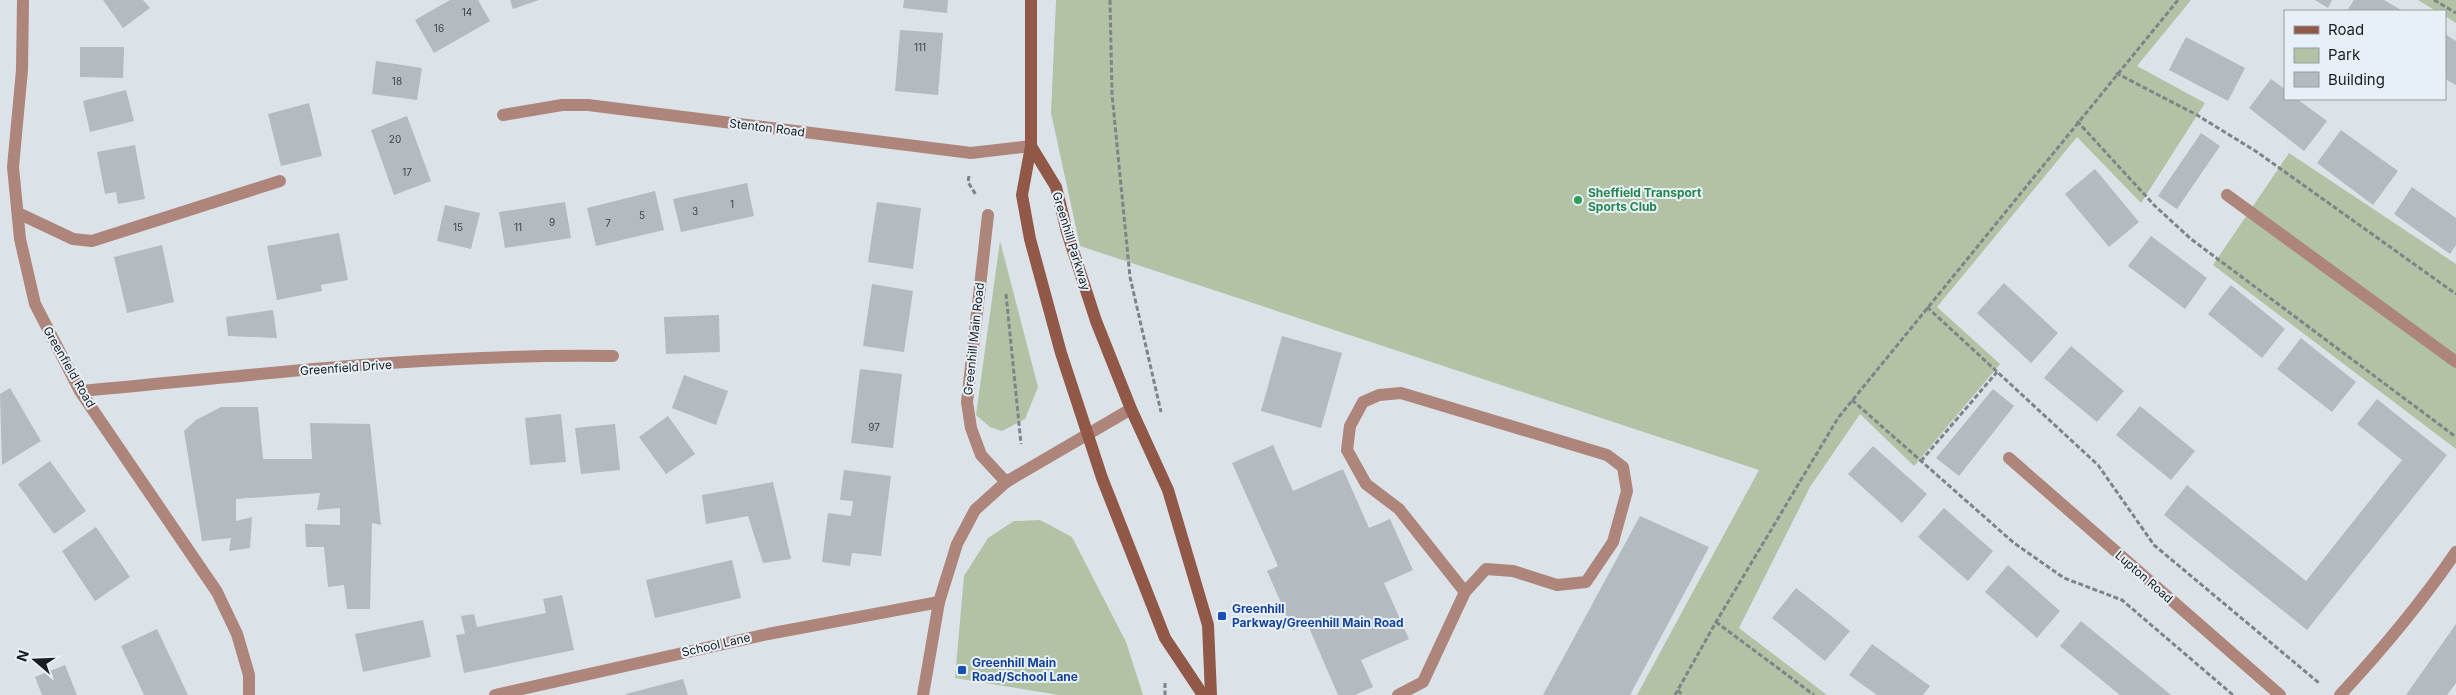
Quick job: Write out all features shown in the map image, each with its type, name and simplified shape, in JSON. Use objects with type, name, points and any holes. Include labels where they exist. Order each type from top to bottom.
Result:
[{"type":"main road","points":[[1031,0],[1031,146],[1022,195],[1030,239],[1061,353],[1102,478],[1165,638],[1203,695]]},
{"type":"main road","name":"Greenhill Parkway","points":[[1031,146],[1056,187],[1067,232],[1096,321],[1131,408],[1168,490],[1208,625],[1211,695]]},
{"type":"street","name":"Greenfield Road","points":[[23,0],[22,70],[13,166],[20,238],[35,304],[80,391],[217,592],[236,634],[249,675],[249,695]]},
{"type":"street","name":"Stenton Road","points":[[503,115],[562,105],[588,105],[971,154],[1031,146]]},
{"type":"street","points":[[18,213],[72,239],[92,241],[280,182]]},
{"type":"street","points":[[2227,195],[2456,362]]},
{"type":"street","name":"Greenhill Main Road","points":[[988,215],[967,402],[971,428],[981,455],[1006,482]]},
{"type":"street","name":"Greenfield Drive","points":[[80,391],[296,371],[492,358],[613,356]]},
{"type":"street","points":[[1398,695],[1423,682],[1465,592],[1486,569],[1512,571],[1557,585],[1586,582],[1613,542],[1627,491],[1623,467],[1607,455],[1401,394],[1379,395],[1363,402],[1350,426],[1347,450],[1366,484],[1399,509],[1465,592]]},
{"type":"street","points":[[923,695],[939,602],[957,544],[976,510],[1006,482],[1131,408]]},
{"type":"street","name":"Lupton Road","points":[[2009,458],[2280,695]]},
{"type":"street","points":[[2340,695],[2436,582],[2456,552]]},
{"type":"street","name":"School Lane","points":[[495,695],[768,634],[939,602]]},
{"type":"path","points":[[1110,0],[1112,94],[1130,277],[1164,420]]},
{"type":"path","points":[[1675,695],[1716,622],[1838,418],[2116,73],[2178,0]]},
{"type":"path","points":[[2434,0],[2456,13]]},
{"type":"path","points":[[2116,73],[2197,115],[2257,152],[2456,294]]},
{"type":"path","points":[[2077,122],[2155,206],[2191,239],[2456,437]]},
{"type":"path","points":[[1928,308],[2098,465],[2154,545],[2325,689]]},
{"type":"path","points":[[1921,461],[1997,372]]},
{"type":"path","points":[[1852,400],[2014,543],[2064,578],[2122,600],[2233,695]]},
{"type":"path","points":[[1716,622],[1814,695]]},
{"type":"path","points":[[1678,690],[1682,695]]},
{"type":"green space","name":"Sheffield Transport Sports Club","points":[[1056,0],[2191,0],[2137,66],[2205,103],[2141,203],[2077,137],[1937,307],[2000,364],[1914,466],[1860,414],[1810,487],[1739,628],[1827,695],[1637,695],[1759,470],[1080,246],[1051,113]]},
{"type":"green space","points":[[2418,0],[2456,0],[2456,23],[2446,17],[2446,10],[2434,10]]},
{"type":"green space","points":[[2289,153],[2456,264],[2456,449],[2213,265]]},
{"type":"green space","points":[[1000,241],[1038,387],[1025,419],[1002,431],[990,427],[976,415]]},
{"type":"green space","points":[[1040,520],[1072,537],[1126,642],[1143,695],[1059,695],[955,678],[964,576],[988,538],[1014,521]]},
{"type":"building","points":[[103,0],[143,0],[150,8],[123,28]]},
{"type":"building","points":[[450,0],[478,0],[490,21],[434,53],[415,20]]},
{"type":"building","points":[[510,0],[539,0],[513,9]]},
{"type":"building","points":[[904,0],[948,0],[947,13],[903,8]]},
{"type":"building","points":[[2315,0],[2332,0],[2328,8]]},
{"type":"building","points":[[2354,0],[2384,0],[2401,10],[2348,10]]},
{"type":"building","points":[[900,30],[943,33],[938,95],[895,91]]},
{"type":"building","points":[[2446,35],[2456,41],[2456,85],[2446,80]]},
{"type":"building","points":[[2186,37],[2245,68],[2228,101],[2169,70]]},
{"type":"building","points":[[80,47],[124,47],[123,78],[80,77]]},
{"type":"building","points":[[376,61],[422,68],[417,100],[372,94]]},
{"type":"building","points":[[2271,79],[2284,88],[2284,100],[2298,100],[2327,121],[2304,151],[2249,108]]},
{"type":"building","points":[[126,90],[134,121],[90,132],[83,101]]},
{"type":"building","points":[[309,103],[322,156],[281,166],[268,114]]},
{"type":"building","points":[[407,116],[431,181],[394,195],[371,130]]},
{"type":"building","points":[[2341,130],[2398,171],[2373,205],[2317,163]]},
{"type":"building","points":[[2201,133],[2220,146],[2177,209],[2158,196]]},
{"type":"building","points":[[135,145],[145,199],[118,204],[116,192],[105,194],[97,152]]},
{"type":"building","points":[[2095,169],[2139,222],[2109,247],[2065,194]]},
{"type":"building","points":[[747,183],[754,216],[681,232],[673,199]]},
{"type":"building","points":[[2412,187],[2456,218],[2456,245],[2450,254],[2394,214]]},
{"type":"building","points":[[655,191],[664,230],[596,246],[587,208]]},
{"type":"building","points":[[565,202],[571,238],[505,248],[499,212]]},
{"type":"building","points":[[877,202],[921,208],[913,269],[868,262]]},
{"type":"building","points":[[445,205],[480,213],[471,249],[437,241]]},
{"type":"building","points":[[339,233],[348,280],[321,285],[322,291],[277,300],[267,246]]},
{"type":"building","points":[[2151,236],[2207,278],[2185,309],[2128,266]]},
{"type":"building","points":[[162,245],[174,302],[127,313],[114,257]]},
{"type":"building","points":[[2004,283],[2058,333],[2031,363],[1977,313]]},
{"type":"building","points":[[872,284],[913,291],[904,352],[863,346]]},
{"type":"building","points":[[2231,285],[2285,329],[2262,358],[2208,314]]},
{"type":"building","points":[[273,310],[277,338],[228,336],[226,317]]},
{"type":"building","points":[[719,315],[720,352],[666,354],[664,317]]},
{"type":"building","points":[[1282,336],[1342,353],[1321,428],[1261,411]]},
{"type":"building","points":[[2301,338],[2356,382],[2332,412],[2277,369]]},
{"type":"building","points":[[2071,346],[2124,391],[2097,422],[2044,378]]},
{"type":"building","points":[[860,369],[902,374],[893,448],[851,443]]},
{"type":"building","points":[[684,375],[728,391],[716,425],[672,408]]},
{"type":"building","points":[[10,388],[41,441],[2,465],[0,394]]},
{"type":"building","points":[[1993,389],[2014,406],[1959,476],[1936,458]]},
{"type":"building","points":[[2377,399],[2447,455],[2307,630],[2164,515],[2187,485],[2306,581],[2402,460],[2357,424]]},
{"type":"building","points":[[2140,406],[2195,451],[2171,480],[2116,435]]},
{"type":"building","points":[[221,407],[258,407],[263,459],[312,459],[310,423],[370,424],[381,525],[372,523],[370,609],[347,609],[344,585],[328,587],[324,547],[306,547],[305,524],[340,525],[340,508],[317,510],[320,493],[236,499],[236,521],[252,517],[250,548],[229,551],[231,538],[202,541],[184,431],[196,420]]},
{"type":"building","points":[[561,414],[566,462],[530,465],[525,418]]},
{"type":"building","points":[[668,416],[695,454],[666,474],[639,437]]},
{"type":"building","points":[[615,424],[620,470],[581,474],[575,428]]},
{"type":"building","points":[[1273,445],[1293,491],[1343,469],[1369,528],[1390,519],[1413,570],[1384,583],[1409,639],[1361,660],[1373,687],[1355,695],[1338,695],[1307,623],[1293,630],[1267,571],[1278,566],[1232,463]]},
{"type":"building","points":[[1873,446],[1927,494],[1902,523],[1848,474]]},
{"type":"building","points":[[50,461],[86,511],[54,534],[18,484]]},
{"type":"building","points":[[844,470],[891,476],[881,556],[852,553],[850,566],[822,562],[828,513],[851,516],[853,501],[840,500]]},
{"type":"building","points":[[773,482],[791,559],[763,563],[748,516],[706,524],[702,495]]},
{"type":"building","points":[[1944,508],[1993,551],[1968,581],[1918,537]]},
{"type":"building","points":[[1640,516],[1709,547],[1630,695],[1543,695]]},
{"type":"building","points":[[96,527],[130,577],[95,601],[62,551]]},
{"type":"building","points":[[732,560],[741,598],[655,618],[646,580]]},
{"type":"building","points":[[2008,565],[2060,611],[2037,638],[1985,592]]},
{"type":"building","points":[[1796,588],[1850,631],[1825,661],[1772,618]]},
{"type":"building","points":[[562,595],[574,650],[464,673],[456,635],[465,634],[461,616],[474,614],[477,627],[546,613],[543,599]]},
{"type":"building","points":[[423,620],[431,657],[363,672],[355,634]]},
{"type":"building","points":[[2081,621],[2171,695],[2120,695],[2060,646]]},
{"type":"building","points":[[2456,624],[2456,683],[2447,695],[2406,695]]},
{"type":"building","points":[[157,629],[188,695],[144,695],[121,646]]},
{"type":"building","points":[[1872,644],[1930,686],[1923,695],[1877,695],[1849,675]]},
{"type":"building","points":[[65,665],[77,695],[42,695],[35,677]]},
{"type":"building","points":[[683,679],[688,695],[626,695],[626,694]]},
{"type":"place","name":"Sheffield Transport Sports Club","points":[[1578,200]]},
{"type":"place","name":"Greenhill Parkway/Greenhill Main Road","points":[[1222,616]]},
{"type":"place","name":"Greenhill Main Road/School Lane","points":[[962,670]]}]
